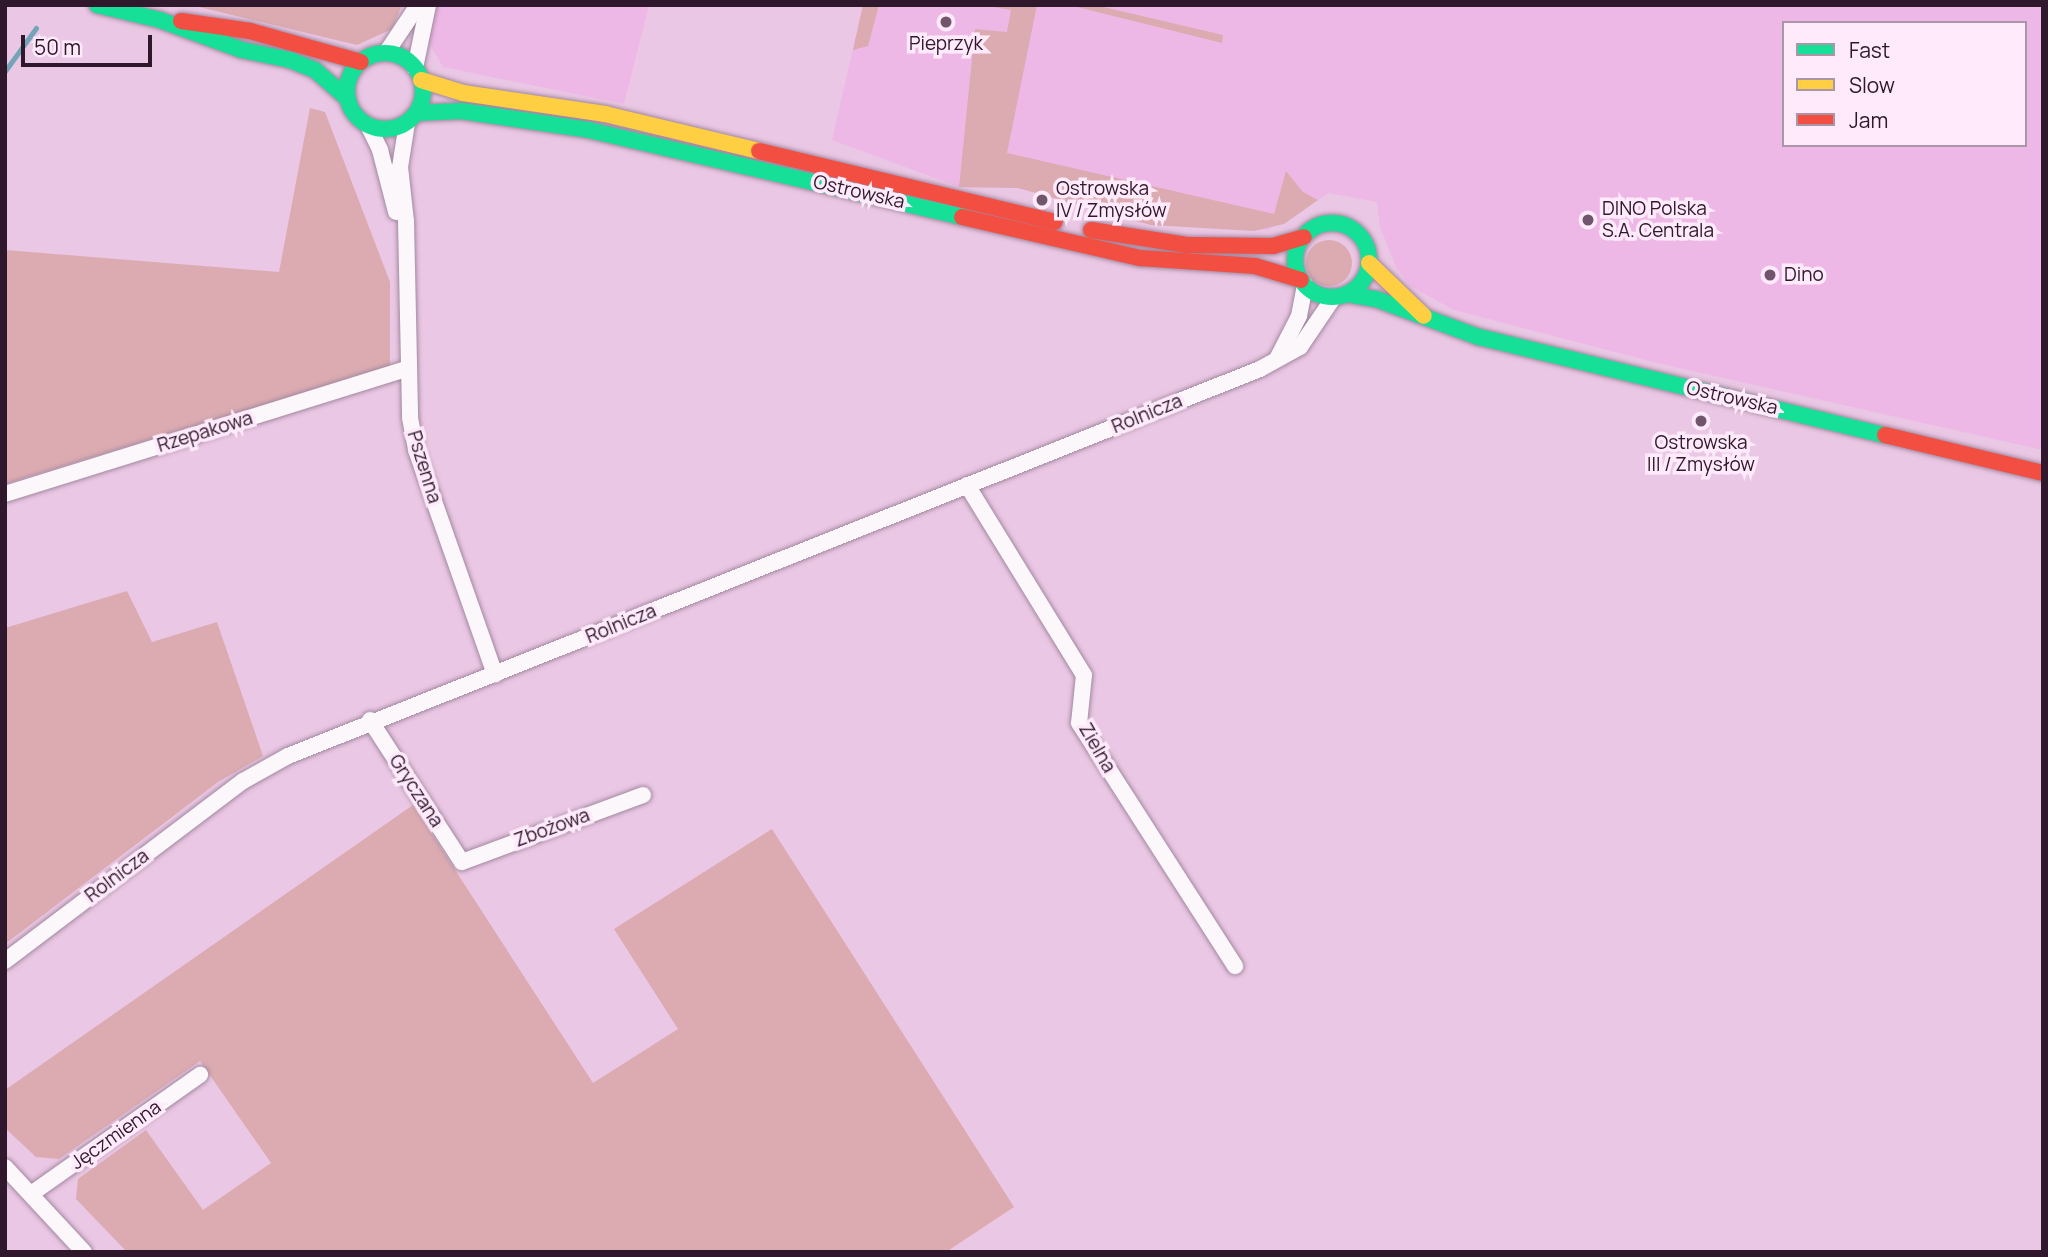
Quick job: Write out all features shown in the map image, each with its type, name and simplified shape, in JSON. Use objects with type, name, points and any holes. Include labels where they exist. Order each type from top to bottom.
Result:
[{"type":"main road","points":[[97,5],[160,20],[250,31],[361,62]]},
{"type":"main road","points":[[160,20],[198,38],[315,70],[348,99],[357,117],[368,125],[387,129],[411,118],[422,101],[418,74],[405,59],[386,53],[361,62],[349,79],[348,99]]},
{"type":"main road","name":"Ostrowska","points":[[418,74],[463,93],[605,114],[1118,236],[1166,243],[1256,247],[1304,237]]},
{"type":"main road","name":"Ostrowska","points":[[411,118],[461,111],[589,130],[1140,258],[1255,266],[1303,283]]},
{"type":"main road","points":[[1320,226],[1346,226],[1365,244],[1369,263],[1362,282],[1341,296],[1321,296],[1303,283],[1296,255],[1304,237],[1320,226]]},
{"type":"main road","name":"Ostrowska","points":[[1369,263],[1423,316]]},
{"type":"main road","name":"Ostrowska","points":[[1341,296],[1423,316],[1486,339],[2043,473]]},
{"type":"street","points":[[386,53],[418,5]]},
{"type":"street","points":[[418,74],[428,5]]},
{"type":"street","name":"Pszenna","points":[[411,118],[400,167],[406,251],[406,369],[416,450],[495,674]]},
{"type":"street","name":"Pszenna","points":[[368,125],[380,150],[406,251]]},
{"type":"street","points":[[1277,359],[1299,316],[1303,283]]},
{"type":"street","name":"Rolnicza","points":[[5,961],[243,781],[370,720],[495,674],[1277,359],[1300,347],[1341,296]]},
{"type":"street","name":"Rzepakowa","points":[[5,494],[406,369]]},
{"type":"street","name":"Zielna","points":[[967,485],[1084,675],[1079,723],[1235,966]]},
{"type":"street","name":"Gryczana","points":[[370,720],[462,862]]},
{"type":"street","name":"Zbożowa","points":[[462,862],[643,795]]},
{"type":"street","name":"Jęczmienna","points":[[31,1194],[201,1075]]},
{"type":"street","points":[[5,1167],[84,1252]]},
{"type":"shaded area","points":[[191,5],[402,5],[392,29],[357,45]]},
{"type":"shaded area","points":[[438,5],[649,5],[624,104],[443,67],[427,39]]},
{"type":"shaded area","points":[[863,5],[2043,5],[2043,450],[1661,364],[1454,310],[1410,286],[1396,267],[1380,227],[1377,202],[1329,193],[1268,230],[1151,225],[1018,188],[959,187],[832,140]]},
{"type":"shaded area","points":[[863,5],[879,5],[868,46],[853,50]]},
{"type":"shaded area","points":[[981,5],[1037,5],[1007,153],[1274,214],[1286,171],[1303,192],[1318,200],[1284,224],[1254,231],[1151,225],[1018,188],[959,187],[975,29],[1007,32],[1011,10]]},
{"type":"shaded area","points":[[1069,5],[1095,5],[1223,35],[1222,43]]},
{"type":"shaded area","points":[[310,108],[325,112],[390,282],[390,366],[5,484],[5,250],[279,272]]},
{"type":"shaded area","points":[[1329,240],[1346,246],[1352,263],[1346,280],[1329,286],[1312,280],[1306,263],[1312,246]]},
{"type":"shaded area","points":[[127,591],[152,642],[217,622],[263,756],[218,782],[5,944],[5,628]]},
{"type":"shaded area","points":[[413,805],[593,1083],[678,1029],[614,929],[772,829],[1014,1207],[946,1252],[127,1252],[76,1199],[78,1179],[146,1130],[203,1210],[271,1163],[200,1061],[59,1159],[36,1157],[5,1128],[5,1090]]},
{"type":"waterway","points":[[5,71],[36,28]]},
{"type":"traffic: fast","points":[[97,5],[160,20],[242,50],[290,60],[315,70],[348,99]]},
{"type":"traffic: fast","points":[[385,53],[399,56],[412,64],[420,77],[423,91],[420,105],[412,118],[399,126],[385,129],[371,126],[358,118],[350,105],[347,91],[350,77],[358,64],[371,56],[385,53]]},
{"type":"traffic: fast","points":[[416,113],[461,111],[589,130],[962,217]]},
{"type":"traffic: fast","points":[[1332,223],[1346,226],[1358,234],[1366,246],[1369,260],[1366,274],[1358,286],[1346,294],[1332,297],[1318,294],[1306,286],[1298,274],[1295,260],[1298,246],[1306,234],[1318,226],[1332,223]]},
{"type":"traffic: fast","points":[[1347,294],[1376,299],[1479,337],[1885,435]]},
{"type":"traffic: slow","points":[[421,80],[463,93],[605,114],[759,151]]},
{"type":"traffic: slow","points":[[1369,263],[1424,316]]},
{"type":"traffic: jam","points":[[181,21],[250,31],[361,62]]},
{"type":"traffic: jam","points":[[759,151],[1055,222]]},
{"type":"traffic: jam","points":[[962,217],[1140,258],[1255,266],[1301,280]]},
{"type":"traffic: jam","points":[[1091,230],[1187,245],[1273,246],[1304,237]]},
{"type":"traffic: jam","points":[[1885,435],[2043,473]]},
{"type":"place","name":"Pieprzyk","points":[[946,22]]},
{"type":"place","name":"Ostrowska IV / Zmysłów","points":[[1042,200]]},
{"type":"place","name":"DINO Polska S.A. Centrala","points":[[1588,220]]},
{"type":"place","name":"Dino","points":[[1770,275]]},
{"type":"place","name":"Ostrowska III / Zmysłów","points":[[1701,421]]}]
